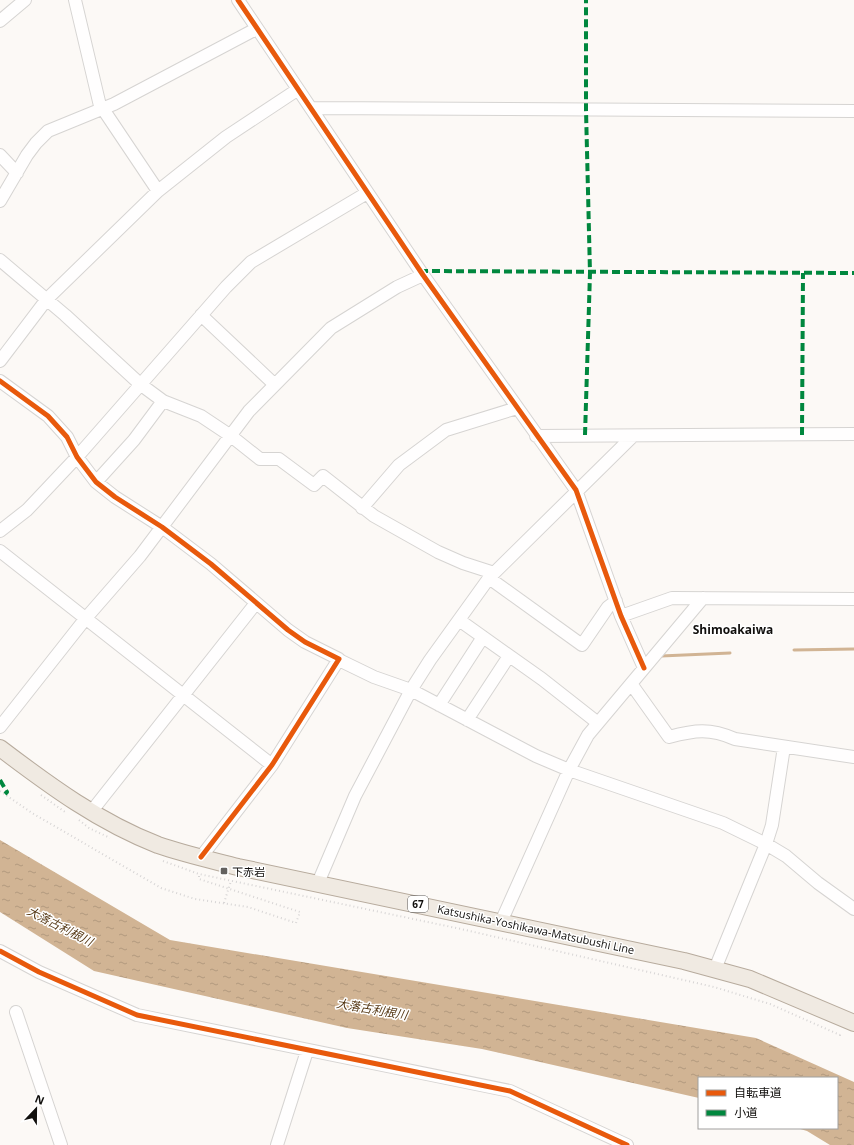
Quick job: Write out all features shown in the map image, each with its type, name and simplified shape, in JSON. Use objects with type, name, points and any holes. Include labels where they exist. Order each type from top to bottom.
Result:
[{"type":"main road","name":"Katsushika-Yoshikawa-Matsubushi Line","points":[[0,748],[65,796],[91,812],[158,845],[201,857],[318,883],[715,968],[768,986],[854,1023]]},
{"type":"street","points":[[0,21],[25,0]]},
{"type":"street","points":[[75,0],[102,109],[158,191]]},
{"type":"street","points":[[238,0],[297,90],[312,108],[422,275],[576,490],[621,616],[644,668]]},
{"type":"street","points":[[0,201],[36,143],[48,130],[102,109],[256,29]]},
{"type":"street","points":[[0,361],[47,299],[158,191],[226,137],[297,90]]},
{"type":"street","points":[[312,108],[854,111]]},
{"type":"street","points":[[0,155],[17,173]]},
{"type":"street","points":[[0,531],[27,510],[77,457],[201,315],[251,262],[367,193]]},
{"type":"street","points":[[0,260],[47,299],[140,384],[163,401],[201,416],[231,436],[260,459],[279,459],[314,485],[323,476],[374,516],[438,552],[491,576],[582,645],[608,607],[616,601]]},
{"type":"street","points":[[0,727],[86,618],[140,556],[249,410],[331,328],[397,287],[422,275]]},
{"type":"street","points":[[201,315],[274,384]]},
{"type":"street","points":[[0,381],[48,416],[67,437],[77,457],[96,482],[115,497],[162,527],[211,564],[288,630],[305,642],[374,676],[411,690],[536,756],[569,770],[723,823],[766,844],[786,856],[818,883],[854,909]]},
{"type":"street","points":[[96,482],[134,440],[163,401]]},
{"type":"street","points":[[362,508],[399,465],[446,430],[517,408]]},
{"type":"street","points":[[536,436],[854,434]]},
{"type":"street","points":[[318,883],[355,796],[411,690],[459,620],[491,576],[576,490],[633,436]]},
{"type":"street","points":[[0,551],[272,765]]},
{"type":"street","points":[[621,616],[672,598],[854,599]]},
{"type":"street","points":[[501,922],[569,770],[588,735],[632,685],[644,668],[703,598]]},
{"type":"street","points":[[91,812],[256,603]]},
{"type":"street","points":[[459,620],[598,723]]},
{"type":"street","points":[[439,705],[482,637]]},
{"type":"street","points":[[467,720],[509,656]]},
{"type":"street","points":[[201,857],[272,765],[339,660]]},
{"type":"street","points":[[632,685],[669,737],[692,730],[720,732],[735,739],[854,757]]},
{"type":"street","points":[[715,968],[766,844],[772,825],[784,747]]},
{"type":"street","points":[[0,951],[39,972],[137,1015],[307,1051],[510,1091],[627,1145]]},
{"type":"street","points":[[16,1012],[61,1145]]},
{"type":"street","points":[[277,1145],[307,1051]]},
{"type":"path","points":[[0,791],[53,825],[162,888],[196,899],[248,907],[296,923],[300,912],[199,879],[199,874]]},
{"type":"path","points":[[224,903],[231,880]]},
{"type":"water","name":"大落古利根川","points":[[0,840],[170,940],[756,1038],[854,1082],[854,1145],[830,1145],[807,1131],[800,1129],[838,1129],[838,1077],[698,1077],[698,1098],[482,1049],[347,1028],[94,971],[0,912]]},
{"type":"waterway","points":[[794,650],[854,649]]},
{"type":"waterway","points":[[661,656],[730,653]]},
{"type":"marked path","points":[[585,435],[590,273],[586,110],[586,0]]},
{"type":"marked path","points":[[420,271],[854,273]]},
{"type":"marked path","points":[[802,435],[803,273]]},
{"type":"marked path","points":[[0,780],[7,792],[5,794]]},
{"type":"cycle path","points":[[238,0],[423,275],[576,490],[621,616],[644,668]]},
{"type":"cycle path","points":[[0,381],[48,416],[67,437],[77,457],[96,482],[115,497],[162,527],[211,564],[288,630],[305,642],[339,659],[272,765],[201,857]]},
{"type":"cycle path","points":[[0,951],[39,972],[137,1015],[510,1091],[627,1145]]},
{"type":"place","name":"下赤岩","points":[[224,871]]},
{"type":"district","name":"Shimoakaiwa","points":[[733,629]]}]
